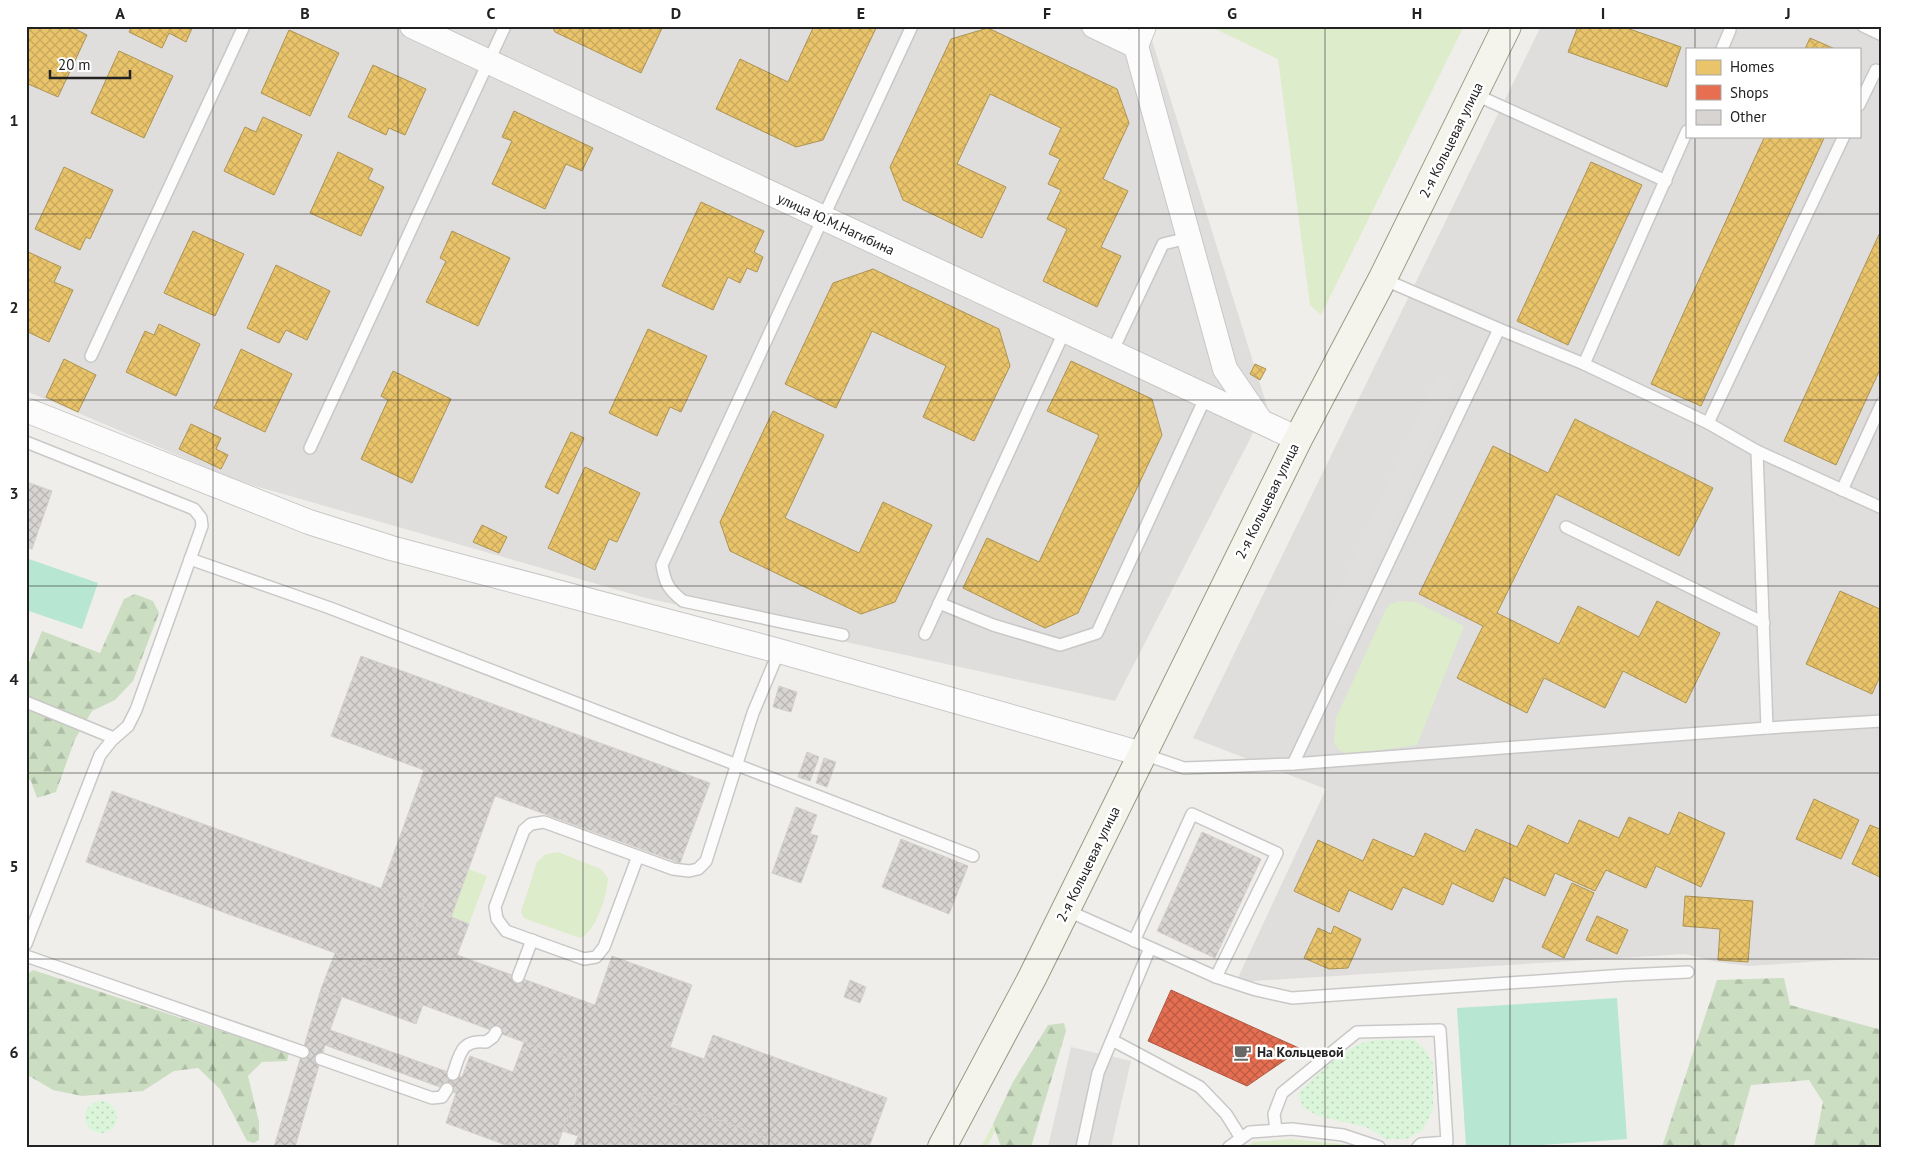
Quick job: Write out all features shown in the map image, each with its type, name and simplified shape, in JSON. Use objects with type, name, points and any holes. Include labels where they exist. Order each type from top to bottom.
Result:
[{"type":"main road","name":"2-я Кольцевая улица","points":[[942,1147],[1032,978],[1298,439],[1383,278],[1506,26]]},
{"type":"main road","name":"2-я Кольцевая улица","points":[[960,1147],[1032,978]]},
{"type":"street","name":"улица Ю.М.Нагибина","points":[[412,26],[1298,439]]},
{"type":"street","points":[[1094,26],[1140,36],[1188,238],[1225,369],[1260,422]]},
{"type":"street","points":[[26,410],[310,522],[391,548],[779,650],[1142,754]]},
{"type":"lane","points":[[91,356],[244,26]]},
{"type":"lane","points":[[310,448],[506,26]]},
{"type":"lane","points":[[843,635],[683,600],[674,594],[665,582],[662,565],[912,26]]},
{"type":"lane","points":[[1862,26],[1882,35]]},
{"type":"lane","points":[[1722,48],[1730,30]]},
{"type":"lane","points":[[1860,103],[1876,70]]},
{"type":"lane","points":[[1474,94],[1666,181]]},
{"type":"lane","points":[[1584,364],[1686,133]]},
{"type":"lane","points":[[1708,423],[1843,138]]},
{"type":"lane","points":[[1112,352],[1163,244],[1188,238]]},
{"type":"lane","points":[[1383,278],[1584,364],[1708,423],[1757,451],[1882,508]]},
{"type":"lane","points":[[1293,764],[1499,329]]},
{"type":"lane","points":[[925,634],[1065,330]]},
{"type":"lane","points":[[939,603],[993,625],[1060,645],[1097,632],[1206,396]]},
{"type":"lane","points":[[1842,490],[1882,403]]},
{"type":"lane","points":[[26,442],[194,509],[201,518],[202,526],[136,710],[128,726],[114,738],[100,755],[26,944]]},
{"type":"lane","points":[[1757,451],[1768,728]]},
{"type":"lane","points":[[1566,527],[1764,623]]},
{"type":"lane","points":[[190,559],[330,608],[973,856]]},
{"type":"lane","points":[[638,856],[604,948],[596,957],[584,959],[506,931],[497,919],[495,907],[524,830],[531,824],[544,822],[638,856],[673,869],[689,871],[698,869],[706,861],[753,713],[779,650]]},
{"type":"lane","points":[[26,702],[114,738]]},
{"type":"lane","points":[[1142,754],[1184,768],[1293,764],[1882,721]]},
{"type":"lane","points":[[1134,941],[1192,814],[1277,853],[1216,977]]},
{"type":"lane","points":[[1066,910],[1216,977],[1256,990],[1292,998],[1616,975],[1688,972]]},
{"type":"lane","points":[[518,977],[532,940]]},
{"type":"lane","points":[[1082,1147],[1098,1073],[1150,948]]},
{"type":"lane","points":[[26,956],[302,1052]]},
{"type":"lane","points":[[1276,1130],[1274,1114],[1282,1093],[1357,1032],[1440,1030],[1447,1142],[1421,1144],[1418,1147]]},
{"type":"lane","points":[[453,1074],[461,1050],[467,1044],[477,1041],[486,1042],[496,1032]]},
{"type":"lane","points":[[1112,1040],[1200,1087],[1226,1114],[1241,1138]]},
{"type":"lane","points":[[321,1059],[432,1098],[442,1097],[447,1089]]},
{"type":"lane","points":[[1229,1147],[1250,1132],[1292,1129],[1343,1135],[1379,1147]]},
{"type":"shaded area","points":[[26,26],[1153,26],[1150,34],[1267,406],[1115,701],[646,598],[241,482],[26,391]]},
{"type":"shaded area","points":[[1541,26],[1882,26],[1882,957],[1749,966],[1717,962],[1685,954],[1236,982],[1326,789],[1193,738]]},
{"type":"shaded area","points":[[1437,375],[1456,383],[1346,625],[1327,617]]},
{"type":"shaded area","points":[[1071,1047],[1131,1061],[1111,1147],[1048,1147]]},
{"type":"green space","points":[[1209,26],[1464,26],[1321,315],[1310,305],[1278,59]]},
{"type":"green space","points":[[26,558],[98,583],[82,629],[26,610]]},
{"type":"green space","points":[[135,594],[153,601],[159,613],[133,681],[115,700],[92,711],[75,739],[56,792],[37,798],[31,781],[26,777],[26,670],[42,631],[100,653],[124,599]]},
{"type":"green space","points":[[1401,601],[1416,602],[1464,626],[1417,745],[1348,754],[1339,750],[1334,743],[1336,718],[1386,609],[1390,604]]},
{"type":"green space","points":[[558,852],[601,869],[608,878],[600,912],[591,929],[580,938],[524,918],[521,912],[537,862],[546,854]]},
{"type":"green space","points":[[469,869],[487,876],[469,924],[451,917]]},
{"type":"green space","points":[[33,970],[289,1053],[287,1061],[262,1062],[248,1076],[259,1122],[259,1140],[254,1143],[247,1141],[220,1089],[198,1068],[174,1071],[143,1091],[82,1096],[53,1090],[26,1074],[26,975]]},
{"type":"green space","points":[[1784,978],[1790,1005],[1882,1030],[1882,1147],[1814,1147],[1823,1102],[1809,1080],[1751,1085],[1732,1147],[1662,1147],[1717,980]]},
{"type":"green space","points":[[1617,998],[1627,1139],[1514,1147],[1466,1147],[1457,1008]]},
{"type":"green space","points":[[1064,1023],[1066,1031],[1031,1147],[1001,1147],[993,1124],[1013,1082],[1048,1025]]},
{"type":"green space","points":[[1413,1039],[1424,1048],[1433,1064],[1433,1109],[1423,1130],[1407,1139],[1386,1139],[1366,1127],[1318,1116],[1303,1107],[1298,1094],[1322,1071],[1351,1048],[1369,1041]]},
{"type":"green space","points":[[101,1101],[113,1105],[117,1117],[113,1129],[101,1133],[89,1129],[85,1117],[89,1105]]},
{"type":"green space","points":[[993,1124],[996,1129],[987,1147],[981,1147]]},
{"type":"green space","points":[[1292,1139],[1341,1144],[1349,1147],[1247,1147],[1253,1142]]},
{"type":"building: Homes","points":[[28,26],[69,26],[87,35],[58,97],[26,83],[26,30]]},
{"type":"building: Homes","points":[[132,26],[193,26],[186,42],[169,33],[162,48],[129,32]]},
{"type":"building: Homes","points":[[552,26],[663,26],[641,73],[555,32]]},
{"type":"building: Homes","points":[[814,26],[877,26],[823,140],[796,147],[716,109],[740,59],[788,82]]},
{"type":"building: Homes","points":[[1578,26],[1621,26],[1681,47],[1667,87],[1568,52]]},
{"type":"building: Homes","points":[[988,28],[1117,89],[1129,123],[1103,179],[1128,191],[1101,247],[1121,256],[1097,307],[1043,281],[1067,229],[1047,219],[1061,190],[1048,184],[1060,159],[1049,154],[1061,128],[990,94],[957,164],[1006,187],[982,238],[903,200],[890,167],[951,39]]},
{"type":"building: Homes","points":[[289,30],[339,53],[310,116],[261,93]]},
{"type":"building: Homes","points":[[1810,38],[1833,48],[1805,48]]},
{"type":"building: Homes","points":[[119,51],[173,76],[144,138],[91,113]]},
{"type":"building: Homes","points":[[373,65],[426,89],[405,135],[389,128],[386,135],[348,117]]},
{"type":"building: Homes","points":[[514,111],[593,148],[582,171],[566,164],[545,209],[492,184],[512,141],[502,137]]},
{"type":"building: Homes","points":[[263,117],[302,135],[274,195],[224,171],[245,127],[256,132]]},
{"type":"building: Homes","points":[[1764,138],[1824,138],[1701,406],[1651,384]]},
{"type":"building: Homes","points":[[338,152],[373,169],[368,179],[384,187],[361,236],[310,213]]},
{"type":"building: Homes","points":[[1591,162],[1642,185],[1568,345],[1517,321]]},
{"type":"building: Homes","points":[[64,167],[113,190],[90,239],[86,237],[80,250],[35,229]]},
{"type":"building: Homes","points":[[701,202],[764,231],[754,252],[763,257],[757,272],[747,268],[740,283],[728,277],[713,310],[662,286]]},
{"type":"building: Homes","points":[[1882,228],[1882,365],[1836,465],[1784,441]]},
{"type":"building: Homes","points":[[193,231],[244,254],[215,316],[164,293]]},
{"type":"building: Homes","points":[[452,231],[510,258],[478,326],[426,302],[446,261],[440,258]]},
{"type":"building: Homes","points":[[26,251],[61,267],[54,282],[73,290],[49,342],[26,331]]},
{"type":"building: Homes","points":[[276,265],[330,291],[307,340],[286,330],[279,343],[247,328]]},
{"type":"building: Homes","points":[[873,269],[999,329],[1010,366],[974,441],[923,417],[946,366],[872,331],[836,408],[785,384],[833,283]]},
{"type":"building: Homes","points":[[159,324],[200,344],[176,396],[126,372],[145,331],[154,335]]},
{"type":"building: Homes","points":[[648,329],[707,356],[681,412],[670,407],[657,436],[609,413]]},
{"type":"building: Homes","points":[[241,349],[292,374],[265,432],[214,408]]},
{"type":"building: Homes","points":[[64,359],[96,375],[78,412],[46,397]]},
{"type":"building: Homes","points":[[1071,361],[1152,399],[1162,435],[1078,613],[1045,628],[963,588],[987,538],[1039,562],[1099,435],[1047,411]]},
{"type":"building: Homes","points":[[1255,364],[1266,369],[1260,380],[1250,374]]},
{"type":"building: Homes","points":[[393,371],[451,399],[412,483],[361,459],[388,400],[381,396]]},
{"type":"building: Homes","points":[[773,411],[824,435],[785,518],[859,553],[883,502],[932,525],[895,602],[861,614],[730,551],[720,522]]},
{"type":"building: Homes","points":[[1575,419],[1713,488],[1679,556],[1556,494],[1497,613],[1559,644],[1578,606],[1639,637],[1657,601],[1720,633],[1686,703],[1623,671],[1605,708],[1544,678],[1527,713],[1457,678],[1483,626],[1419,594],[1493,446],[1548,473]]},
{"type":"building: Homes","points":[[191,424],[221,438],[216,449],[228,455],[221,469],[179,449]]},
{"type":"building: Homes","points":[[571,432],[584,438],[558,494],[545,487]]},
{"type":"building: Homes","points":[[585,467],[640,493],[617,542],[609,539],[595,570],[548,548]]},
{"type":"building: Homes","points":[[482,525],[507,537],[499,553],[473,542]]},
{"type":"building: Homes","points":[[1840,591],[1882,610],[1882,672],[1872,694],[1806,664]]},
{"type":"building: Homes","points":[[1814,799],[1859,820],[1841,859],[1796,839]]},
{"type":"building: Homes","points":[[1679,812],[1725,833],[1701,887],[1656,866],[1646,888],[1606,870],[1595,891],[1555,873],[1545,896],[1504,877],[1493,902],[1452,883],[1443,905],[1403,887],[1392,910],[1349,890],[1339,912],[1294,891],[1318,840],[1363,861],[1373,839],[1414,857],[1425,833],[1465,852],[1476,829],[1517,847],[1528,825],[1568,844],[1579,820],[1619,838],[1629,817],[1669,835]]},
{"type":"building: Homes","points":[[1870,825],[1882,830],[1882,878],[1852,864]]},
{"type":"building: Homes","points":[[1572,883],[1594,893],[1564,958],[1542,947]]},
{"type":"building: Homes","points":[[1685,896],[1753,901],[1748,962],[1718,960],[1720,929],[1683,926]]},
{"type":"building: Homes","points":[[1597,916],[1628,930],[1617,954],[1586,940]]},
{"type":"building: Homes","points":[[1334,926],[1361,939],[1348,968],[1329,969],[1304,958],[1318,928],[1331,934]]},
{"type":"building: Shops","points":[[1171,990],[1301,1049],[1247,1086],[1148,1041]]},
{"type":"building: Other","points":[[27,482],[52,491],[32,549],[26,547]]},
{"type":"building: Other","points":[[361,656],[710,783],[680,863],[495,796],[451,917],[469,924],[457,955],[595,1005],[612,956],[692,985],[670,1047],[704,1059],[713,1035],[887,1098],[869,1147],[793,1147],[644,1093],[625,1147],[574,1147],[578,1136],[562,1131],[586,1065],[423,1005],[416,1024],[321,989],[335,953],[398,976],[424,904],[381,889],[424,770],[331,736]]},
{"type":"building: Other","points":[[779,686],[797,692],[791,712],[773,707]]},
{"type":"building: Other","points":[[807,752],[819,757],[810,781],[798,777]]},
{"type":"building: Other","points":[[824,758],[836,762],[827,787],[816,783]]},
{"type":"building: Other","points":[[112,791],[424,904],[398,976],[86,862]]},
{"type":"building: Other","points":[[796,807],[817,815],[810,834],[818,836],[801,883],[772,873]]},
{"type":"building: Other","points":[[1202,832],[1261,859],[1215,958],[1157,931]]},
{"type":"building: Other","points":[[901,839],[968,866],[949,914],[882,887]]},
{"type":"building: Other","points":[[850,980],[866,987],[860,1003],[844,997]]},
{"type":"building: Other","points":[[321,989],[342,997],[330,1030],[462,1077],[470,1056],[513,1072],[524,1042],[586,1065],[557,1147],[511,1147],[446,1123],[456,1093],[325,1045],[295,1147],[274,1147]]},
{"type":"building: Other","points":[[644,1093],[793,1147],[625,1147]]},
{"type":"place","name":"На Кольцевой","points":[[1243,1052]]}]
